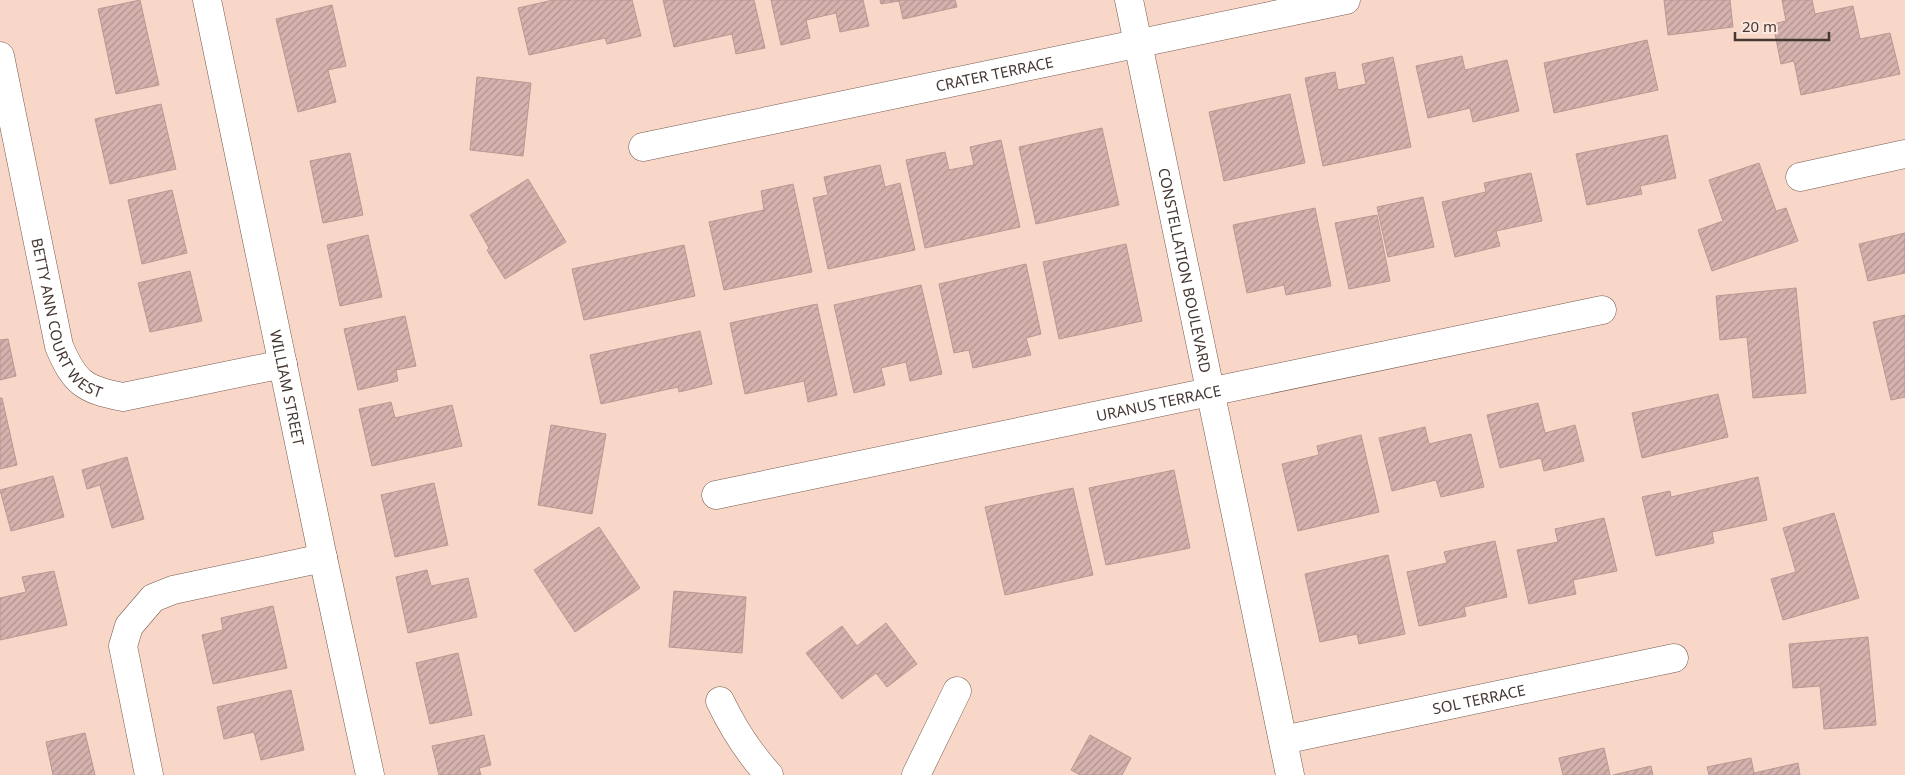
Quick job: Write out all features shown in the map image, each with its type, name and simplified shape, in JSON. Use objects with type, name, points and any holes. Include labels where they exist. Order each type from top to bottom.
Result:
[{"type":"street","name":"WILLIAM STREET","points":[[207,0],[370,775]]},
{"type":"street","name":"CONSTELLATION BOULEVARD","points":[[1129,0],[1290,775]]},
{"type":"street","name":"CRATER TERRACE","points":[[643,147],[1346,0]]},
{"type":"street","name":"BETTY ANN COURT WEST","points":[[0,56],[59,346],[68,368],[81,382],[102,393],[123,397],[283,364]]},
{"type":"street","points":[[1800,177],[1905,154]]},
{"type":"street","name":"URANUS TERRACE","points":[[716,495],[1602,310]]},
{"type":"street","points":[[149,775],[123,646],[129,626],[153,598],[173,590],[323,558]]},
{"type":"street","name":"SOL TERRACE","points":[[1283,740],[1674,658]]},
{"type":"street","points":[[916,775],[957,691]]},
{"type":"street","points":[[720,701],[729,721],[754,759],[769,775]]},
{"type":"building","points":[[140,0],[159,85],[116,94],[98,9]]},
{"type":"building","points":[[553,0],[632,0],[641,36],[607,44],[605,38],[529,55],[518,8]]},
{"type":"building","points":[[663,0],[754,0],[765,48],[736,54],[732,34],[674,47]]},
{"type":"building","points":[[771,0],[863,0],[869,26],[840,32],[836,13],[806,20],[810,38],[781,45]]},
{"type":"building","points":[[880,0],[955,0],[957,7],[903,19],[899,1],[881,4]]},
{"type":"building","points":[[1664,0],[1730,0],[1733,27],[1668,35]]},
{"type":"building","points":[[1782,0],[1812,0],[1815,14],[1853,6],[1860,39],[1890,33],[1900,74],[1801,95],[1794,61],[1781,64],[1773,24],[1786,21]]},
{"type":"building","points":[[332,5],[346,66],[328,70],[336,102],[298,112],[276,19]]},
{"type":"building","points":[[1647,40],[1658,90],[1554,113],[1544,63]]},
{"type":"building","points":[[1462,56],[1465,70],[1507,60],[1519,111],[1473,122],[1470,108],[1428,118],[1416,66]]},
{"type":"building","points":[[1393,57],[1411,147],[1323,166],[1305,78],[1335,72],[1338,90],[1366,84],[1362,64]]},
{"type":"building","points":[[477,77],[531,83],[523,156],[470,150]]},
{"type":"building","points":[[1290,94],[1305,163],[1224,181],[1209,112]]},
{"type":"building","points":[[161,104],[176,169],[110,184],[95,119]]},
{"type":"building","points":[[1102,128],[1119,205],[1036,224],[1019,147]]},
{"type":"building","points":[[1667,135],[1676,178],[1640,186],[1642,194],[1587,205],[1576,154]]},
{"type":"building","points":[[1001,140],[1020,227],[925,248],[906,160],[945,152],[949,170],[974,165],[970,147]]},
{"type":"building","points":[[350,153],[363,215],[323,223],[310,161]]},
{"type":"building","points":[[1759,163],[1776,211],[1786,208],[1798,241],[1712,271],[1698,230],[1723,221],[1709,180]]},
{"type":"building","points":[[880,165],[885,187],[900,183],[915,250],[828,269],[813,198],[828,195],[824,177]]},
{"type":"building","points":[[1531,173],[1542,221],[1496,231],[1500,246],[1455,257],[1442,202],[1486,192],[1484,183]]},
{"type":"building","points":[[528,179],[566,242],[505,279],[487,250],[489,248],[470,215]]},
{"type":"building","points":[[793,184],[812,272],[724,290],[709,222],[764,210],[761,191]]},
{"type":"building","points":[[172,190],[187,253],[142,264],[128,200]]},
{"type":"building","points":[[1423,197],[1434,247],[1388,257],[1377,207]]},
{"type":"building","points":[[1315,208],[1331,286],[1286,295],[1284,285],[1247,293],[1233,225]]},
{"type":"building","points":[[1377,215],[1390,281],[1349,289],[1335,223]]},
{"type":"building","points":[[1905,233],[1905,273],[1868,281],[1859,244]]},
{"type":"building","points":[[368,235],[382,297],[340,306],[327,245]]},
{"type":"building","points":[[1126,244],[1142,321],[1059,339],[1043,262]]},
{"type":"building","points":[[684,245],[695,296],[584,320],[572,269]]},
{"type":"building","points":[[1026,264],[1041,334],[1026,338],[1031,355],[973,368],[969,350],[954,353],[939,284]]},
{"type":"building","points":[[190,271],[202,321],[150,332],[138,283]]},
{"type":"building","points":[[921,285],[942,374],[910,381],[906,362],[881,368],[885,385],[854,393],[834,305]]},
{"type":"building","points":[[1796,288],[1806,393],[1753,398],[1747,337],[1720,340],[1716,296]]},
{"type":"building","points":[[817,304],[837,395],[808,402],[804,381],[745,394],[730,323]]},
{"type":"building","points":[[1905,315],[1905,397],[1891,400],[1873,322]]},
{"type":"building","points":[[405,316],[416,366],[396,370],[398,381],[358,390],[344,329]]},
{"type":"building","points":[[700,331],[712,384],[679,392],[678,387],[601,404],[590,355]]},
{"type":"building","points":[[8,339],[16,376],[0,380],[0,340]]},
{"type":"building","points":[[1718,394],[1728,437],[1642,458],[1632,413]]},
{"type":"building","points":[[0,398],[2,398],[17,465],[0,469]]},
{"type":"building","points":[[391,402],[395,418],[452,405],[462,446],[372,466],[359,409]]},
{"type":"building","points":[[1538,403],[1545,433],[1575,425],[1584,461],[1544,471],[1541,458],[1500,468],[1487,415]]},
{"type":"building","points":[[551,425],[606,434],[592,514],[538,505]]},
{"type":"building","points":[[1425,427],[1429,444],[1471,434],[1484,487],[1441,497],[1436,480],[1392,491],[1379,438]]},
{"type":"building","points":[[1361,435],[1379,512],[1298,531],[1282,464],[1319,455],[1317,446]]},
{"type":"building","points":[[127,457],[144,519],[112,528],[100,485],[87,489],[82,470]]},
{"type":"building","points":[[1174,470],[1190,548],[1106,565],[1089,488]]},
{"type":"building","points":[[53,476],[64,517],[11,531],[0,490]]},
{"type":"building","points":[[1758,477],[1767,520],[1712,532],[1714,543],[1656,556],[1642,497],[1670,491],[1671,497]]},
{"type":"building","points":[[434,483],[448,545],[395,557],[381,495]]},
{"type":"building","points":[[1073,488],[1093,575],[1005,595],[985,507]]},
{"type":"building","points":[[1834,513],[1859,598],[1783,620],[1771,579],[1796,572],[1783,528]]},
{"type":"building","points":[[1604,518],[1617,571],[1573,580],[1576,594],[1529,604],[1517,550],[1558,542],[1555,529]]},
{"type":"building","points":[[599,527],[640,588],[575,632],[534,570]]},
{"type":"building","points":[[1495,541],[1507,597],[1464,607],[1466,616],[1419,626],[1407,572],[1447,563],[1444,552]]},
{"type":"building","points":[[1388,555],[1405,634],[1359,644],[1357,634],[1320,642],[1305,574]]},
{"type":"building","points":[[427,570],[431,586],[468,578],[477,617],[408,633],[396,577]]},
{"type":"building","points":[[54,571],[67,625],[0,640],[0,598],[26,592],[22,577]]},
{"type":"building","points":[[674,591],[746,597],[742,653],[669,647]]},
{"type":"building","points":[[273,606],[287,668],[213,684],[202,635],[223,630],[221,618]]},
{"type":"building","points":[[886,623],[917,664],[887,687],[876,673],[842,699],[806,653],[842,626],[857,646]]},
{"type":"building","points":[[1868,637],[1876,725],[1824,729],[1820,686],[1793,688],[1789,644]]},
{"type":"building","points":[[458,653],[472,715],[430,724],[416,663]]},
{"type":"building","points":[[291,690],[304,750],[261,760],[254,732],[224,739],[217,707]]},
{"type":"building","points":[[85,733],[95,775],[53,775],[46,742]]},
{"type":"building","points":[[484,735],[491,765],[479,768],[481,775],[439,775],[432,746]]},
{"type":"building","points":[[1090,735],[1131,758],[1122,775],[1080,775],[1071,770]]},
{"type":"building","points":[[1604,748],[1610,775],[1563,775],[1559,758]]},
{"type":"building","points":[[1751,758],[1754,773],[1798,763],[1800,775],[1709,775],[1707,767]]},
{"type":"building","points":[[1651,766],[1653,775],[1613,775]]}]
